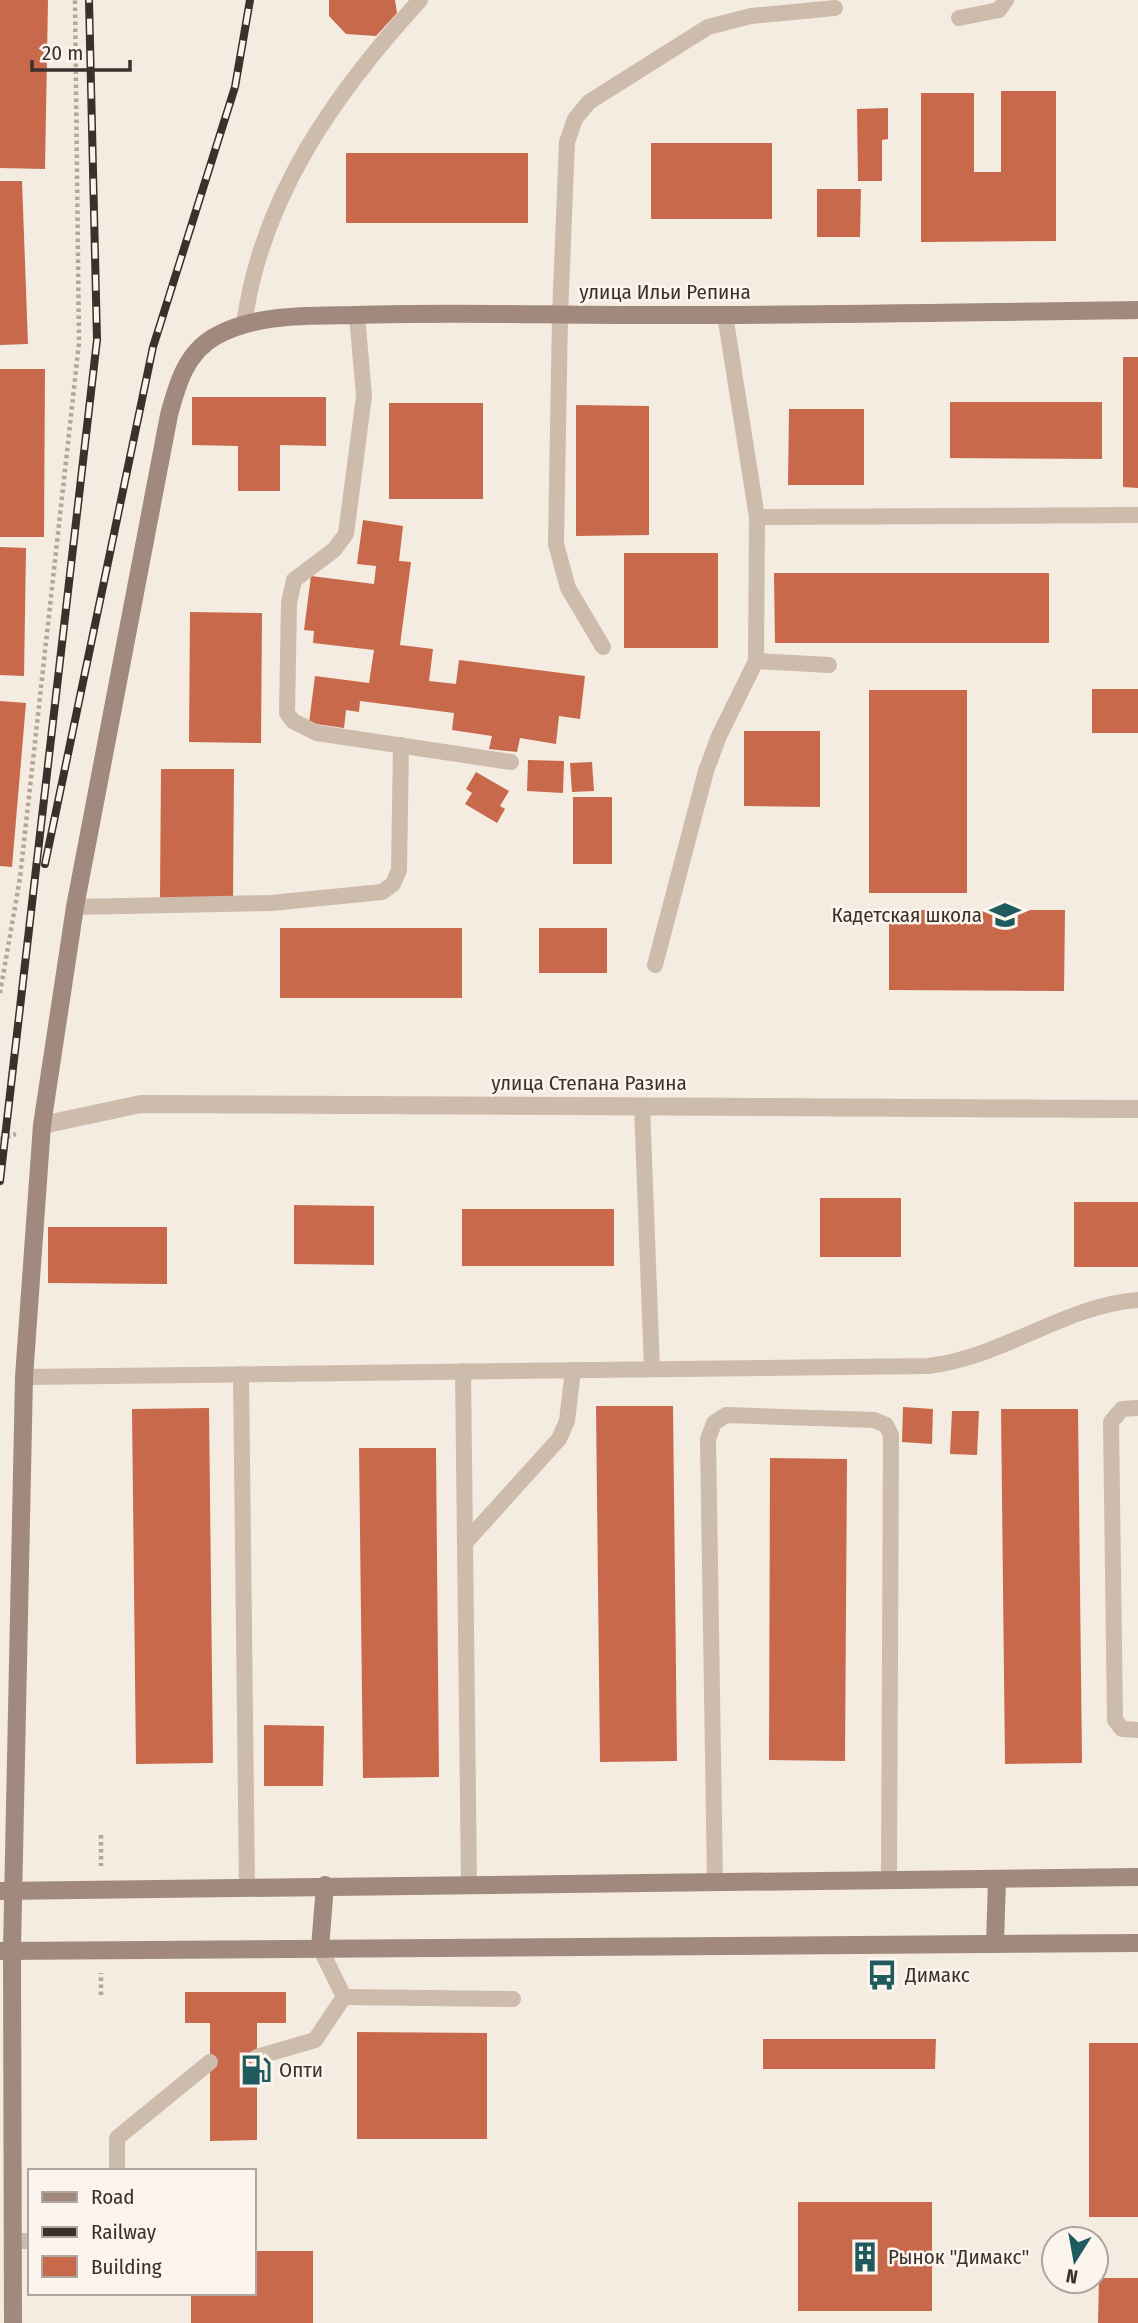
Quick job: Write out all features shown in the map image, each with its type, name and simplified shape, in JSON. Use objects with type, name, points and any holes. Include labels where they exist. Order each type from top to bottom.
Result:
[{"type":"main road","name":"улица Ильи Репина","points":[[75,907],[169,415],[178,381],[199,349],[215,336],[244,325],[282,318],[470,311],[560,315],[725,315],[1138,310]]},
{"type":"main road","points":[[13,2323],[22,2241],[6,1950],[24,1377],[42,1125],[75,907]]},
{"type":"main road","points":[[7,1890],[1138,1877]]},
{"type":"main road","points":[[995,1944],[997,1878]]},
{"type":"main road","points":[[320,1948],[325,1885]]},
{"type":"main road","points":[[6,1950],[1138,1943]]},
{"type":"street","name":"улица Степана Разина","points":[[42,1125],[141,1104],[1138,1109]]},
{"type":"lane","points":[[244,325],[256,258],[288,183],[350,80],[420,0]]},
{"type":"lane","points":[[959,18],[999,10],[1006,0]]},
{"type":"lane","points":[[603,647],[568,588],[556,544],[560,315],[568,142],[575,119],[589,102],[708,27],[751,16],[835,8]]},
{"type":"lane","points":[[357,315],[364,396],[351,507],[346,534],[334,550],[294,580],[289,603],[288,713],[303,728],[317,733],[511,762]]},
{"type":"lane","points":[[655,965],[706,771],[719,736],[756,662],[757,517],[725,315]]},
{"type":"lane","points":[[757,517],[1138,515]]},
{"type":"lane","points":[[756,662],[828,664]]},
{"type":"lane","points":[[75,907],[271,904],[382,892],[393,884],[399,870],[401,745]]},
{"type":"lane","points":[[642,1106],[652,1369]]},
{"type":"lane","points":[[24,1377],[946,1364],[1103,1306],[1138,1300]]},
{"type":"lane","points":[[465,1543],[559,1439],[566,1420],[573,1370]]},
{"type":"lane","points":[[463,1371],[469,1885]]},
{"type":"lane","points":[[241,1374],[247,1887]]},
{"type":"lane","points":[[1138,1408],[1122,1409],[1111,1422],[1115,1720],[1122,1729],[1138,1730]]},
{"type":"lane","points":[[715,1882],[708,1439],[714,1423],[726,1415],[874,1420],[886,1425],[891,1434],[889,1880]]},
{"type":"lane","points":[[320,1948],[344,1997]]},
{"type":"lane","points":[[344,1997],[513,1999]]},
{"type":"lane","points":[[257,2057],[315,2040],[344,1997]]},
{"type":"lane","points":[[117,2169],[117,2138],[210,2062]]},
{"type":"path","points":[[0,993],[20,878],[79,343],[75,0]]},
{"type":"building","points":[[0,0],[48,0],[45,169],[0,168]]},
{"type":"building","points":[[329,0],[395,0],[397,13],[376,36],[346,34],[329,16]]},
{"type":"building","points":[[1001,91],[1056,91],[1056,241],[921,242],[921,93],[974,93],[974,172],[1001,172]]},
{"type":"building","points":[[888,108],[888,139],[882,140],[882,181],[858,181],[857,109]]},
{"type":"building","points":[[651,143],[772,143],[772,219],[651,219]]},
{"type":"building","points":[[346,153],[528,153],[528,223],[346,223]]},
{"type":"building","points":[[0,181],[22,181],[28,344],[0,345]]},
{"type":"building","points":[[817,189],[861,189],[860,237],[817,237]]},
{"type":"building","points":[[1123,357],[1138,357],[1138,488],[1123,487]]},
{"type":"building","points":[[0,369],[45,369],[44,537],[0,537]]},
{"type":"building","points":[[192,397],[326,397],[326,446],[280,445],[280,491],[238,491],[238,446],[192,445]]},
{"type":"building","points":[[950,402],[1102,402],[1102,459],[950,458]]},
{"type":"building","points":[[389,403],[483,403],[483,499],[389,499]]},
{"type":"building","points":[[576,405],[649,406],[649,535],[576,536]]},
{"type":"building","points":[[789,409],[864,409],[864,485],[788,485]]},
{"type":"building","points":[[363,520],[403,526],[399,561],[411,562],[400,645],[433,649],[429,681],[456,684],[459,660],[585,676],[580,719],[559,716],[556,744],[520,738],[517,752],[489,749],[492,736],[452,730],[454,713],[360,701],[359,712],[346,710],[344,728],[309,723],[315,676],[369,683],[374,650],[313,643],[314,631],[304,630],[311,576],[374,584],[376,566],[357,564]]},
{"type":"building","points":[[0,547],[26,548],[24,676],[0,675]]},
{"type":"building","points":[[624,553],[718,553],[718,648],[624,648]]},
{"type":"building","points":[[774,573],[1049,573],[1049,643],[775,643]]},
{"type":"building","points":[[190,612],[262,613],[261,743],[189,742]]},
{"type":"building","points":[[1092,689],[1138,689],[1138,733],[1092,733]]},
{"type":"building","points":[[869,690],[967,690],[967,893],[869,893]]},
{"type":"building","points":[[0,701],[26,703],[12,867],[0,866]]},
{"type":"building","points":[[744,731],[820,731],[820,807],[744,806]]},
{"type":"building","points":[[528,760],[564,761],[563,793],[527,791]]},
{"type":"building","points":[[592,762],[594,791],[572,792],[570,763]]},
{"type":"building","points":[[161,769],[234,769],[233,899],[160,898]]},
{"type":"building","points":[[476,772],[509,791],[500,806],[505,809],[497,823],[465,804],[472,793],[466,789]]},
{"type":"building","points":[[573,797],[612,797],[612,864],[573,864]]},
{"type":"building","points":[[889,910],[1065,910],[1064,991],[889,990]]},
{"type":"building","points":[[280,928],[462,928],[462,998],[280,998]]},
{"type":"building","points":[[539,928],[607,928],[607,973],[539,973]]},
{"type":"building","points":[[820,1198],[901,1198],[901,1257],[820,1257]]},
{"type":"building","points":[[1074,1202],[1138,1202],[1138,1267],[1074,1267]]},
{"type":"building","points":[[294,1205],[374,1206],[374,1265],[294,1264]]},
{"type":"building","points":[[462,1209],[614,1209],[614,1266],[462,1266]]},
{"type":"building","points":[[48,1227],[167,1227],[167,1284],[48,1283]]},
{"type":"building","points":[[596,1406],[673,1406],[677,1761],[600,1762]]},
{"type":"building","points":[[903,1407],[933,1409],[932,1444],[902,1442]]},
{"type":"building","points":[[209,1408],[213,1763],[136,1764],[132,1409]]},
{"type":"building","points":[[1001,1409],[1078,1409],[1082,1763],[1005,1764]]},
{"type":"building","points":[[952,1411],[979,1411],[977,1455],[950,1454]]},
{"type":"building","points":[[359,1448],[436,1448],[439,1777],[363,1778]]},
{"type":"building","points":[[770,1458],[847,1459],[845,1761],[769,1760]]},
{"type":"building","points":[[264,1725],[324,1726],[323,1786],[264,1786]]},
{"type":"building","points":[[185,1992],[286,1992],[286,2023],[257,2023],[257,2140],[210,2141],[210,2023],[185,2023]]},
{"type":"building","points":[[357,2032],[487,2033],[487,2139],[357,2139]]},
{"type":"building","points":[[763,2039],[936,2039],[935,2069],[763,2069]]},
{"type":"building","points":[[1089,2043],[1138,2043],[1138,2217],[1089,2217]]},
{"type":"building","name":"Рынок \"Димакс\"","points":[[798,2202],[932,2202],[932,2311],[798,2311]]},
{"type":"building","points":[[256,2251],[313,2251],[313,2323],[191,2323],[191,2295],[256,2295]]},
{"type":"building","points":[[1110,2278],[1138,2278],[1138,2323],[1098,2323],[1099,2295],[1110,2295]]},
{"type":"railway","points":[[0,1181],[97,340],[89,0]]},
{"type":"railway","points":[[45,864],[153,347],[235,87],[250,0]]},
{"type":"place","name":"Кадетская школа","points":[[1005,915]]},
{"type":"place","name":"Димакс","points":[[882,1975]]},
{"type":"place","name":"Опти","points":[[256,2070]]},
{"type":"place","name":"Рынок \"Димакс\"","points":[[865,2257]]}]
